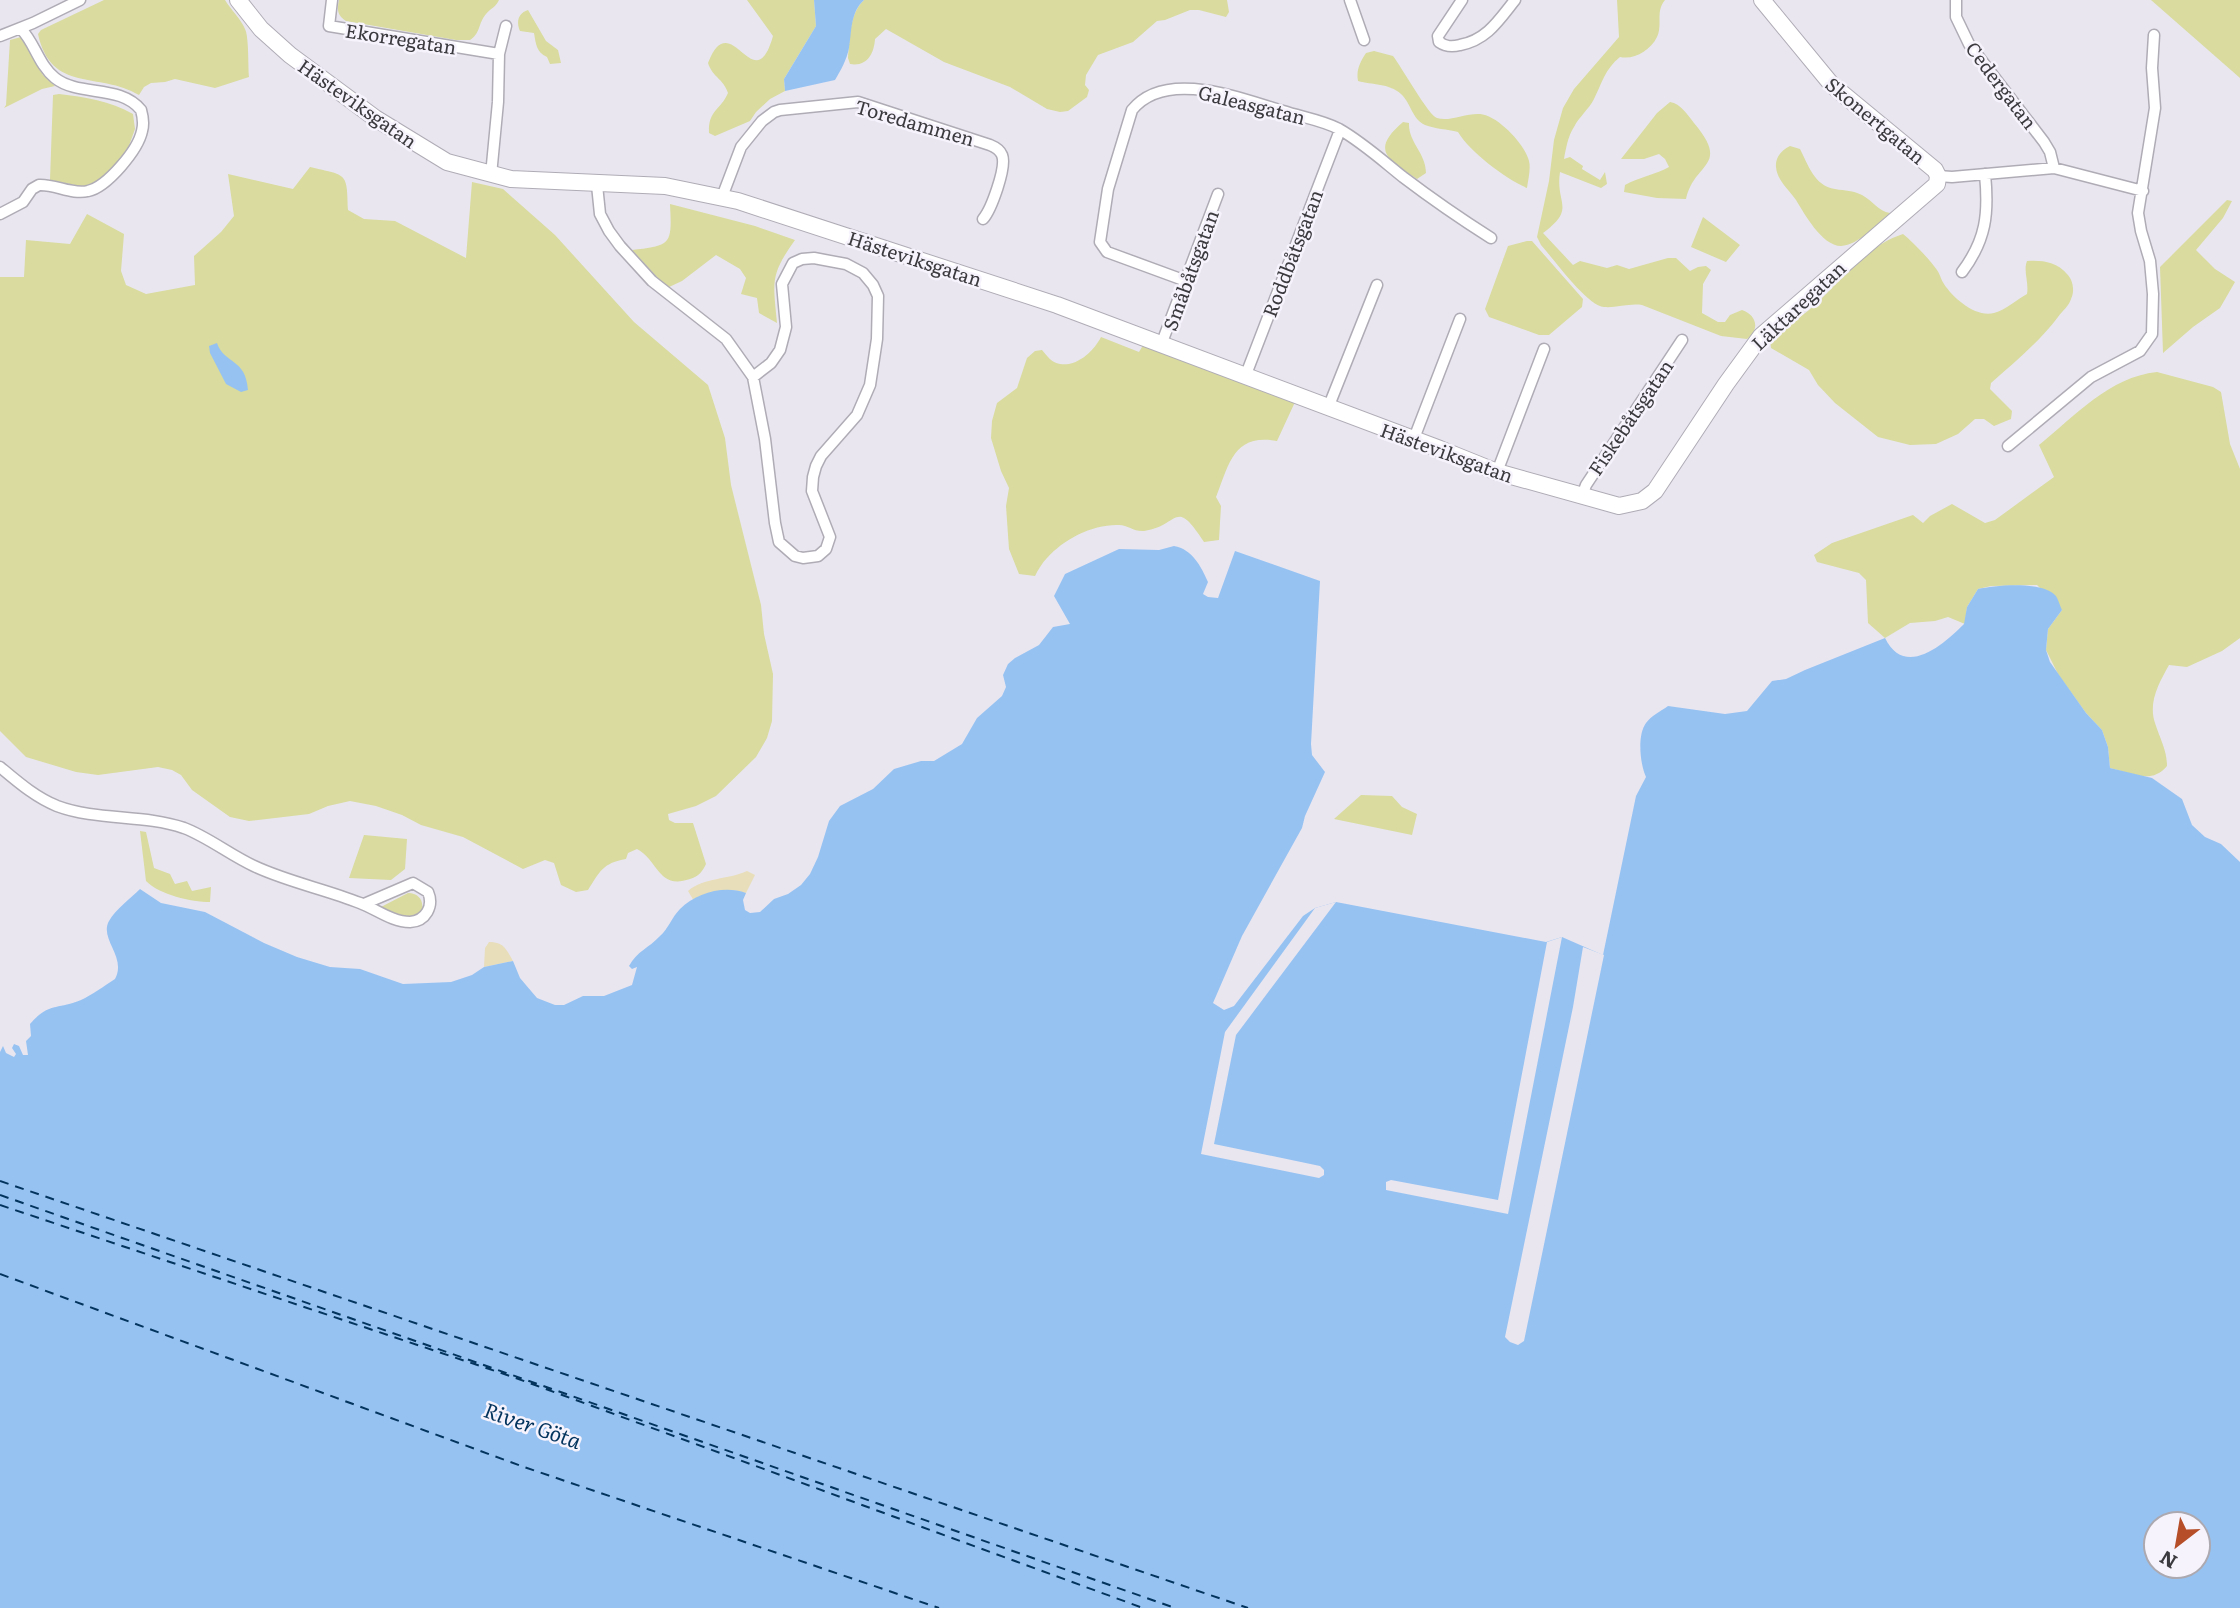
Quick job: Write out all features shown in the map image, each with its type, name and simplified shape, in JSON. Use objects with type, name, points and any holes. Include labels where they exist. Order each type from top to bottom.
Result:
[{"type":"street","points":[[0,36],[21,29],[80,0]]},
{"type":"street","name":"Hästeviksgatan","points":[[238,0],[245,12],[270,39],[375,118],[438,157],[491,176],[511,179],[665,186],[722,197],[1057,305],[1497,472],[1619,506]]},
{"type":"street","name":"Ekorregatan","points":[[332,0],[329,26],[499,54]]},
{"type":"street","points":[[1350,0],[1364,40]]},
{"type":"street","points":[[1462,0],[1439,33],[1437,40],[1442,45],[1456,46],[1481,38],[1515,0]]},
{"type":"street","name":"Skonertgatan","points":[[1762,0],[1832,85],[1935,170],[1938,176],[2054,167],[2143,191]]},
{"type":"street","name":"Cedergatan","points":[[1956,0],[1956,17],[1969,44],[2044,142],[2054,167]]},
{"type":"street","points":[[491,176],[498,102],[499,54],[506,26]]},
{"type":"street","points":[[0,214],[23,202],[32,189],[39,185],[81,192],[98,187],[136,147],[143,130],[141,110],[130,100],[73,86],[55,78],[43,66],[21,29]]},
{"type":"street","points":[[2008,446],[2091,377],[2140,351],[2150,339],[2154,324],[2150,261],[2138,213],[2156,100],[2152,68],[2154,35]]},
{"type":"street","name":"Galeasgatan","points":[[1186,281],[1107,252],[1100,242],[1108,189],[1127,123],[1137,104],[1158,92],[1192,88],[1276,109],[1340,130],[1432,199],[1491,238]]},
{"type":"street","name":"Toredammen","points":[[722,197],[741,147],[762,121],[774,112],[858,103],[990,145],[1000,151],[1003,161],[994,200],[983,219]]},
{"type":"street","name":"Roddbåtsgatan","points":[[1245,377],[1340,130]]},
{"type":"street","points":[[1962,272],[1974,256],[1984,234],[1987,195],[1985,174]]},
{"type":"street","name":"Läktaregatan","points":[[1619,506],[1642,501],[1656,491],[1761,336],[1811,290],[1932,189],[1937,184],[1938,176]]},
{"type":"street","points":[[597,185],[600,214],[614,238],[652,281],[726,339],[753,377],[765,439],[779,542],[795,556],[818,556],[826,549],[830,537],[812,491],[816,466],[821,456],[857,415],[870,385],[877,339],[878,296],[863,273],[846,264],[814,258],[793,263],[782,284],[786,327],[780,350],[771,363],[753,377]]},
{"type":"street","name":"Småbåtsgatan","points":[[1161,345],[1217,194]]},
{"type":"street","points":[[1328,408],[1377,285]]},
{"type":"street","points":[[1413,441],[1460,319]]},
{"type":"street","name":"Fiskebåtsgatan","points":[[1582,496],[1586,485],[1682,340]]},
{"type":"street","points":[[1497,472],[1544,349]]},
{"type":"street","points":[[0,767],[28,790],[60,807],[185,829],[278,876],[364,904],[379,913],[407,922],[421,919],[429,909],[430,901],[428,892],[413,883],[364,904]]},
{"type":"green space","points":[[104,0],[225,0],[246,33],[249,77],[215,88],[175,79],[151,83],[144,87],[139,95],[124,88],[65,73],[44,53],[38,34],[41,30]]},
{"type":"green space","points":[[339,0],[499,0],[483,17],[474,37],[470,40],[456,40],[346,21],[338,12]]},
{"type":"green space","points":[[747,0],[814,0],[816,26],[784,79],[785,91],[770,99],[750,121],[715,136],[709,133],[710,120],[728,93],[708,63],[717,47],[725,43],[758,60],[766,54],[773,36]]},
{"type":"green space","points":[[864,0],[1227,0],[1229,12],[1226,17],[1190,10],[1157,21],[1133,42],[1098,55],[1086,75],[1085,85],[1089,90],[1087,97],[1068,111],[1060,112],[1047,109],[1010,87],[944,62],[886,29],[875,39],[873,50],[865,61],[850,64],[848,58],[851,27],[855,12]]},
{"type":"green space","points":[[1617,0],[1665,0],[1660,9],[1659,32],[1646,50],[1636,56],[1620,57],[1611,66],[1592,103],[1576,123],[1569,138],[1564,159],[1570,157],[1583,166],[1582,169],[1600,180],[1605,172],[1607,184],[1601,188],[1560,172],[1562,211],[1553,225],[1543,233],[1573,265],[1580,261],[1607,268],[1617,265],[1629,269],[1676,258],[1690,271],[1706,266],[1711,270],[1703,284],[1702,313],[1718,322],[1725,322],[1730,315],[1742,310],[1747,312],[1754,319],[1755,327],[1747,339],[1721,336],[1642,305],[1597,305],[1571,280],[1537,237],[1549,181],[1554,140],[1563,108],[1574,89],[1619,37]]},
{"type":"green space","points":[[2151,0],[2240,0],[2240,78]]},
{"type":"green space","points":[[528,10],[546,41],[558,50],[561,63],[550,64],[539,50],[534,33],[520,31],[519,18]]},
{"type":"green space","points":[[21,37],[43,75],[55,86],[42,89],[4,108],[10,40]]},
{"type":"green space","points":[[1374,51],[1393,56],[1437,118],[1480,114],[1502,125],[1522,147],[1529,161],[1527,188],[1489,164],[1458,132],[1421,122],[1396,90],[1358,81],[1362,60],[1366,53]]},
{"type":"green space","points":[[53,95],[97,100],[133,114],[135,129],[126,154],[100,179],[85,187],[50,180]]},
{"type":"green space","points":[[1670,102],[1684,110],[1705,137],[1710,157],[1707,164],[1690,187],[1686,199],[1657,198],[1624,192],[1625,185],[1669,167],[1659,154],[1644,159],[1621,159],[1657,113]]},
{"type":"green space","points":[[1403,122],[1409,123],[1411,136],[1425,166],[1426,173],[1417,179],[1391,160],[1385,148],[1387,140]]},
{"type":"green space","points":[[1790,146],[1800,149],[1813,174],[1822,184],[1858,193],[1890,213],[1848,245],[1834,245],[1827,241],[1814,228],[1779,176],[1776,167],[1778,157]]},
{"type":"green space","points":[[310,167],[342,177],[347,188],[348,210],[364,219],[395,221],[466,258],[472,182],[503,189],[555,235],[634,322],[708,385],[725,438],[731,485],[761,605],[773,674],[772,721],[767,738],[756,757],[716,796],[696,806],[668,814],[669,820],[675,823],[693,823],[706,864],[695,877],[671,881],[637,849],[628,853],[626,859],[603,869],[588,890],[576,892],[561,885],[554,863],[545,860],[523,869],[463,837],[421,825],[376,806],[350,801],[309,814],[249,821],[230,817],[192,790],[181,775],[172,770],[158,767],[98,775],[76,772],[26,757],[0,731],[0,277],[24,277],[26,240],[70,244],[87,214],[124,234],[121,271],[126,285],[146,294],[195,285],[194,256],[221,232],[234,216],[228,174],[293,189]]},
{"type":"green space","points":[[2227,200],[2232,201],[2223,218],[2196,250],[2215,269],[2235,282],[2220,308],[2163,353],[2160,267]]},
{"type":"green space","points":[[670,204],[755,226],[795,240],[781,262],[775,279],[777,323],[759,313],[757,298],[741,294],[746,278],[740,269],[716,255],[682,281],[667,288],[632,250],[655,247],[667,241],[671,228]]},
{"type":"green space","points":[[1703,217],[1740,245],[1726,262],[1691,247]]},
{"type":"green space","points":[[1903,234],[1934,266],[1953,295],[1980,313],[1998,312],[2027,294],[2027,261],[2054,264],[2071,279],[2073,293],[2067,306],[2035,343],[1991,383],[1990,389],[2012,411],[2011,419],[1994,426],[1984,419],[1975,419],[1958,434],[1936,444],[1910,445],[1878,437],[1835,403],[1818,385],[1809,370],[1771,348],[1770,339],[1780,327],[1809,310],[1864,257]]},
{"type":"green space","points":[[1532,241],[1583,299],[1582,307],[1549,335],[1539,335],[1489,317],[1485,309],[1508,246]]},
{"type":"green space","points":[[1101,337],[1139,352],[1145,342],[1295,402],[1277,441],[1251,442],[1242,447],[1229,463],[1216,497],[1221,506],[1219,540],[1204,542],[1187,520],[1181,517],[1144,531],[1122,525],[1109,525],[1089,530],[1062,545],[1045,560],[1035,576],[1019,574],[1009,549],[1006,506],[1009,488],[991,438],[997,403],[1017,388],[1027,358],[1035,351],[1042,350],[1057,363],[1073,363],[1094,348]]},
{"type":"green space","points":[[2157,372],[2213,387],[2221,392],[2230,444],[2240,469],[2240,638],[2222,651],[2187,667],[2169,665],[2158,686],[2153,708],[2167,766],[2154,775],[2141,776],[2110,768],[2108,747],[2102,730],[2058,674],[2046,650],[2048,629],[2062,610],[2037,585],[1991,586],[1978,589],[1967,607],[1965,624],[1948,617],[1910,623],[1885,638],[1868,623],[1866,580],[1859,573],[1817,562],[1814,555],[1832,543],[1913,515],[1923,523],[1952,504],[1985,523],[1995,520],[2054,477],[2039,445],[2108,390],[2123,381]]},
{"type":"green space","points":[[1361,795],[1392,796],[1402,807],[1417,814],[1412,835],[1334,819]]},
{"type":"green space","points":[[140,831],[146,832],[154,868],[170,874],[175,884],[187,881],[192,891],[211,887],[210,902],[176,897],[146,881]]},
{"type":"green space","points":[[364,835],[407,839],[405,869],[391,880],[349,878]]},
{"type":"green space","points":[[408,893],[415,894],[421,900],[422,910],[418,915],[405,918],[379,908]]},
{"type":"sand","points":[[747,871],[755,875],[746,893],[719,891],[694,901],[688,891],[701,883]]},
{"type":"sand","points":[[489,942],[501,945],[513,961],[484,967],[485,948]]},
{"type":"water","points":[[814,0],[864,0],[854,16],[848,52],[835,80],[785,91],[784,79],[816,26]]},
{"type":"water","points":[[217,343],[220,350],[243,372],[248,390],[241,392],[226,384],[210,353],[209,346]]},
{"type":"water","name":"River Göta","points":[[1174,546],[1186,551],[1199,564],[1208,582],[1203,594],[1208,597],[1218,598],[1235,551],[1320,581],[1311,744],[1312,755],[1325,772],[1302,828],[1242,936],[1213,1003],[1224,1010],[1234,1006],[1303,916],[1315,908],[1336,902],[1546,942],[1562,937],[1603,955],[1636,796],[1646,777],[1641,757],[1641,735],[1646,723],[1653,716],[1668,706],[1725,714],[1747,711],[1772,681],[1786,679],[1885,638],[1893,650],[1903,656],[1924,654],[1964,624],[1967,607],[1978,589],[2007,585],[2029,586],[2055,595],[2062,610],[2048,629],[2046,650],[2050,662],[2086,713],[2102,730],[2108,747],[2110,768],[2152,778],[2182,799],[2192,825],[2205,837],[2221,844],[2240,862],[2240,1608],[0,1608],[0,1052],[3,1046],[6,1053],[14,1057],[14,1044],[19,1046],[23,1055],[28,1055],[26,1041],[31,1036],[30,1024],[37,1017],[48,1009],[81,1000],[115,979],[118,963],[107,928],[115,912],[140,889],[161,903],[205,912],[297,957],[330,967],[360,969],[403,984],[451,982],[472,975],[484,967],[513,961],[520,978],[537,998],[555,1005],[564,1005],[583,996],[604,996],[632,985],[637,967],[632,969],[629,966],[632,961],[663,933],[677,912],[694,899],[720,890],[738,891],[746,893],[743,900],[745,910],[750,913],[760,912],[774,899],[801,885],[818,857],[829,821],[840,806],[873,789],[894,769],[921,761],[934,761],[962,744],[977,718],[1002,696],[1006,687],[1003,675],[1008,664],[1039,645],[1053,627],[1070,624],[1054,596],[1065,574],[1119,549],[1159,550]]},
{"type":"pier","points":[[1336,902],[1236,1035],[1214,1144],[1320,1166],[1324,1175],[1319,1178],[1201,1154],[1225,1032],[1315,908]]},
{"type":"pier","points":[[1562,937],[1508,1214],[1386,1190],[1386,1182],[1391,1180],[1498,1200],[1547,942]]},
{"type":"pier","points":[[1583,947],[1604,955],[1524,1341],[1518,1345],[1505,1337]]},
{"type":"ferry route","points":[[0,1181],[1248,1608]]},
{"type":"ferry route","points":[[0,1195],[1175,1608]]},
{"type":"ferry route","points":[[0,1205],[513,1377],[1143,1608]]},
{"type":"ferry route","points":[[0,1274],[524,1467],[939,1608]]}]
